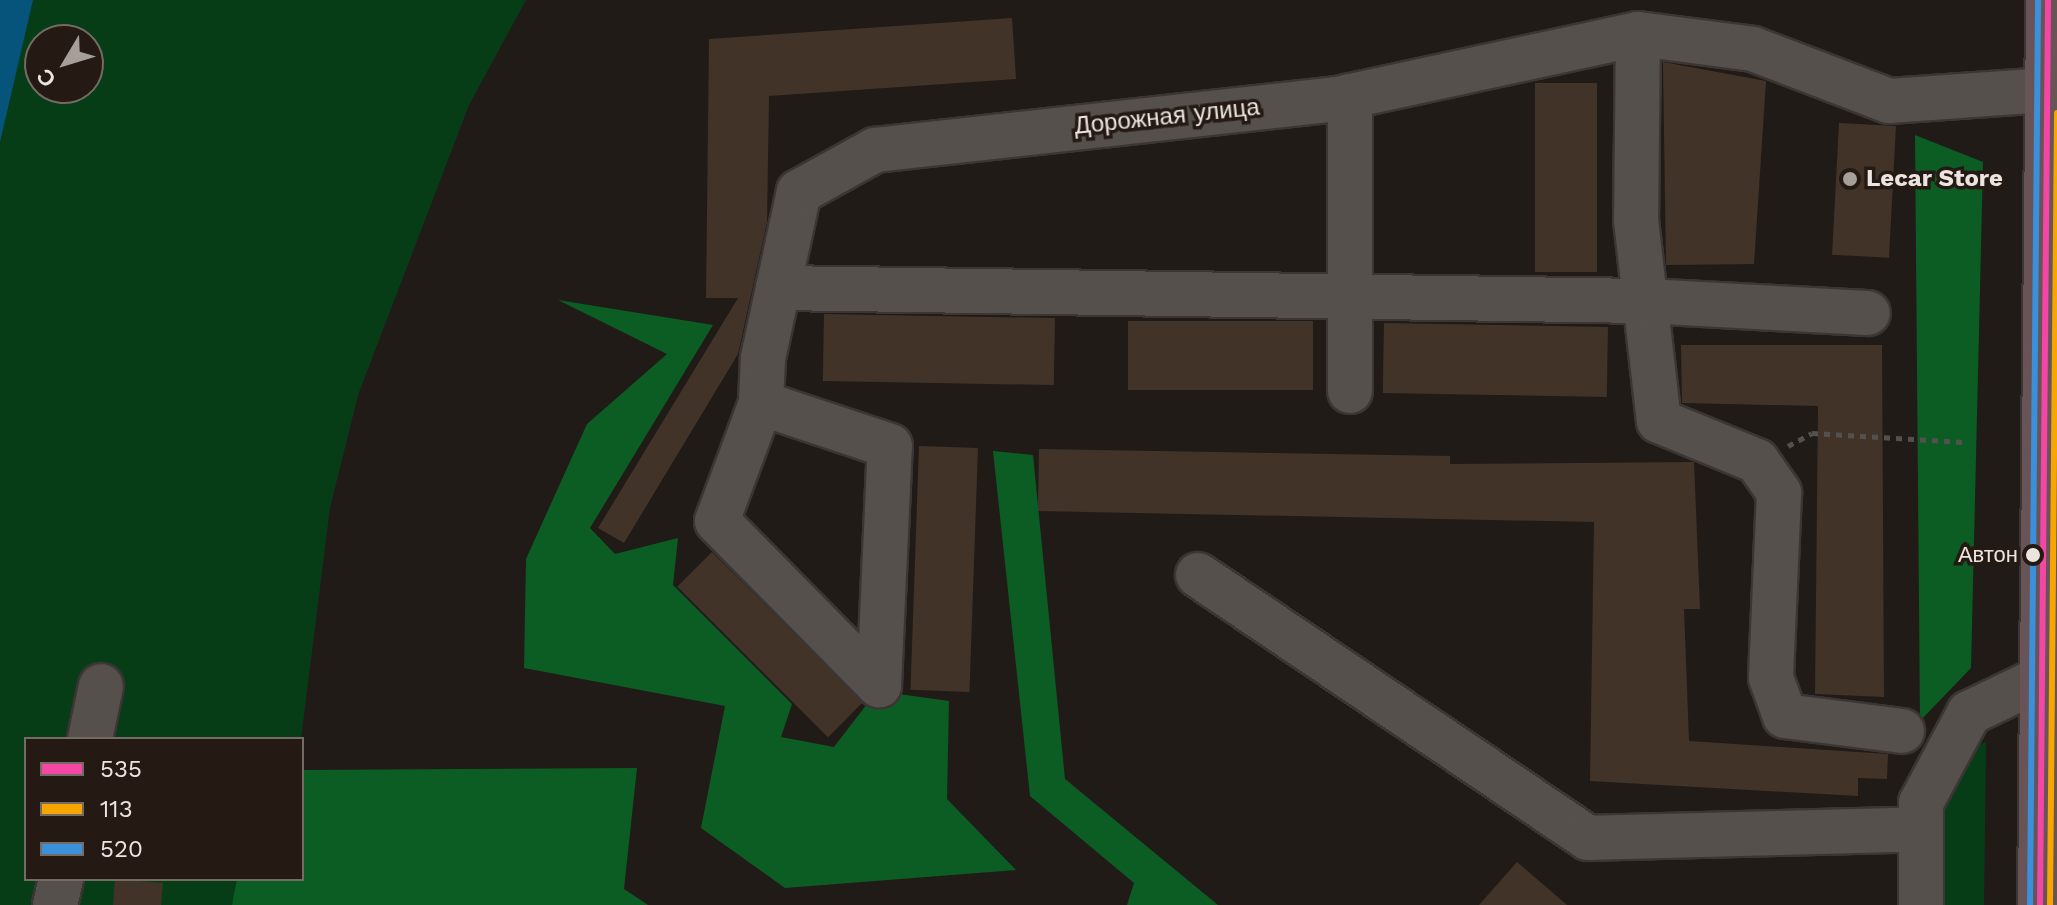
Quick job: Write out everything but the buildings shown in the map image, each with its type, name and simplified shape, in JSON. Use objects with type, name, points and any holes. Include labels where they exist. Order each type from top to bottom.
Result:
[{"type":"highway","points":[[2040,905],[2042,678],[2052,308],[2048,0]]},
{"type":"street","name":"Дорожная улица","points":[[761,403],[890,446],[879,685],[717,521],[761,403],[778,288],[799,192],[875,150],[1350,96],[1638,34],[1753,49],[1889,101],[2048,90]]},
{"type":"street","points":[[1638,34],[1636,220],[1659,421],[1757,461],[1779,493],[1771,678],[1785,716],[1902,731]]},
{"type":"street","points":[[1350,96],[1350,391]]},
{"type":"street","points":[[778,288],[1350,302],[1645,301],[1868,313]]},
{"type":"street","points":[[1198,575],[1588,838],[1921,829]]},
{"type":"street","points":[[1921,905],[1921,803],[1969,713],[2042,678]]},
{"type":"street","points":[[90,737],[101,686]]},
{"type":"street","points":[[55,905],[61,881]]},
{"type":"path","points":[[1782,450],[1812,433],[1964,442]]},
{"type":"green space","points":[[0,0],[526,0],[469,105],[358,395],[330,508],[301,737],[24,737],[24,881],[299,881],[298,905],[0,905]]},
{"type":"green space","points":[[1915,135],[1983,162],[1971,668],[1920,721]]},
{"type":"green space","points":[[558,300],[713,325],[590,528],[615,554],[678,538],[673,585],[792,704],[781,737],[834,747],[877,691],[949,701],[947,799],[1016,870],[785,888],[701,828],[725,706],[524,668],[526,559],[587,424],[667,354]]},
{"type":"green space","points":[[993,451],[1033,455],[1065,779],[1218,905],[1127,905],[1134,883],[1030,796]]},
{"type":"green space","points":[[1986,742],[1984,905],[1934,905],[1933,805],[1960,753]]},
{"type":"green space","points":[[637,768],[624,889],[648,905],[232,905],[237,881],[304,881],[304,770]]},
{"type":"water","points":[[0,0],[33,0],[27,24],[24,24],[24,39],[0,142]]},
{"type":"transit line","name":"520","points":[[2030,905],[2038,0]]},
{"type":"transit line","name":"535","points":[[2040,905],[2048,0]]},
{"type":"transit line","name":"113","points":[[2050,905],[2057,113]]},
{"type":"place","name":"Lecar Store","points":[[1850,179]]},
{"type":"place","name":"Автон","points":[[2033,555]]}]
